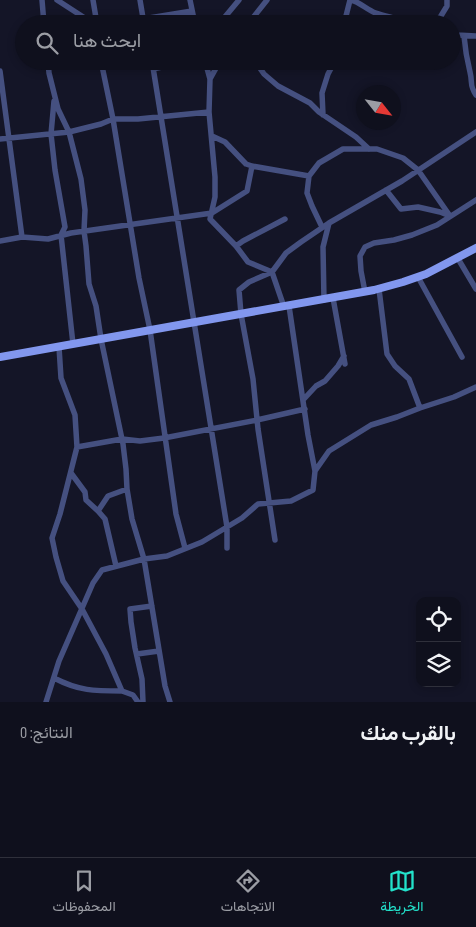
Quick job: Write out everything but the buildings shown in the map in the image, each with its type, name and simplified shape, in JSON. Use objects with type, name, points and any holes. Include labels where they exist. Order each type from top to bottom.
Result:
[{"type":"main road","points":[[0,357],[379,289],[418,277],[476,248]]},
{"type":"street","points":[[42,0],[43,15]]},
{"type":"street","points":[[57,0],[81,15]]},
{"type":"street","points":[[93,0],[94,15]]},
{"type":"street","points":[[140,0],[143,15]]},
{"type":"street","points":[[190,0],[193,15]]},
{"type":"street","points":[[226,15],[239,0]]},
{"type":"street","points":[[255,15],[267,0]]},
{"type":"street","points":[[346,15],[350,0],[358,2],[374,12],[386,15]]},
{"type":"street","points":[[441,15],[447,0]]},
{"type":"street","points":[[173,15],[192,11]]},
{"type":"street","points":[[461,36],[476,36]]},
{"type":"street","points":[[464,36],[466,59],[471,75],[470,87],[476,96]]},
{"type":"street","points":[[49,70],[58,109],[69,132],[81,179],[85,210],[84,231],[89,284],[96,306],[122,439],[132,519],[144,559],[165,686],[170,702]]},
{"type":"street","points":[[103,70],[113,119],[139,278],[150,330],[176,514],[185,548]]},
{"type":"street","points":[[153,70],[227,527],[228,548]]},
{"type":"street","points":[[46,702],[60,661],[93,583],[102,570],[144,559],[167,556],[202,542],[242,518],[258,504],[291,501],[313,490],[315,472],[287,306],[272,272],[248,262],[236,246],[210,219],[215,197],[215,177],[209,112],[210,79],[208,70]]},
{"type":"street","points":[[210,79],[215,70]]},
{"type":"street","points":[[262,70],[278,86],[310,103],[369,149]]},
{"type":"street","points":[[323,114],[322,93],[330,70]]},
{"type":"street","points":[[0,71],[22,237]]},
{"type":"street","points":[[55,96],[51,134],[65,227],[61,235],[73,344]]},
{"type":"street","points":[[0,139],[69,132],[113,119],[138,119],[209,112]]},
{"type":"street","points":[[275,540],[239,290],[249,282],[272,272],[286,254],[322,227],[386,190],[476,132]]},
{"type":"street","points":[[212,136],[226,142],[246,164],[309,176]]},
{"type":"street","points":[[322,227],[307,193],[309,176],[319,163],[343,149],[378,149],[402,158],[418,170],[450,216]]},
{"type":"street","points":[[0,241],[22,237],[48,239],[84,231],[212,213],[247,191],[252,166]]},
{"type":"street","points":[[386,190],[401,209],[418,207],[450,216]]},
{"type":"street","points":[[365,292],[360,271],[360,256],[365,247],[374,243],[412,235],[437,224],[476,200]]},
{"type":"street","points":[[236,246],[285,219]]},
{"type":"street","points":[[324,300],[323,247],[329,223]]},
{"type":"street","points":[[457,257],[476,289]]},
{"type":"street","points":[[418,277],[462,357]]},
{"type":"street","points":[[379,289],[387,354],[395,366],[409,379],[420,408]]},
{"type":"street","points":[[333,298],[345,364]]},
{"type":"street","points":[[59,346],[61,378],[75,415],[77,447],[52,538],[63,581],[82,609],[106,654],[122,691]]},
{"type":"street","points":[[303,400],[316,386],[325,381],[344,356]]},
{"type":"street","points":[[315,472],[329,451],[371,425],[454,397],[476,387]]},
{"type":"street","points":[[77,447],[122,439],[140,441],[164,438],[258,420],[305,408]]},
{"type":"street","points":[[71,473],[85,492],[86,500],[105,519],[116,566]]},
{"type":"street","points":[[98,511],[108,496],[127,489]]},
{"type":"street","points":[[142,702],[142,679],[130,609],[152,606]]},
{"type":"street","points":[[137,654],[159,651]]},
{"type":"street","points":[[54,678],[78,689],[122,691],[134,695],[138,702]]}]
